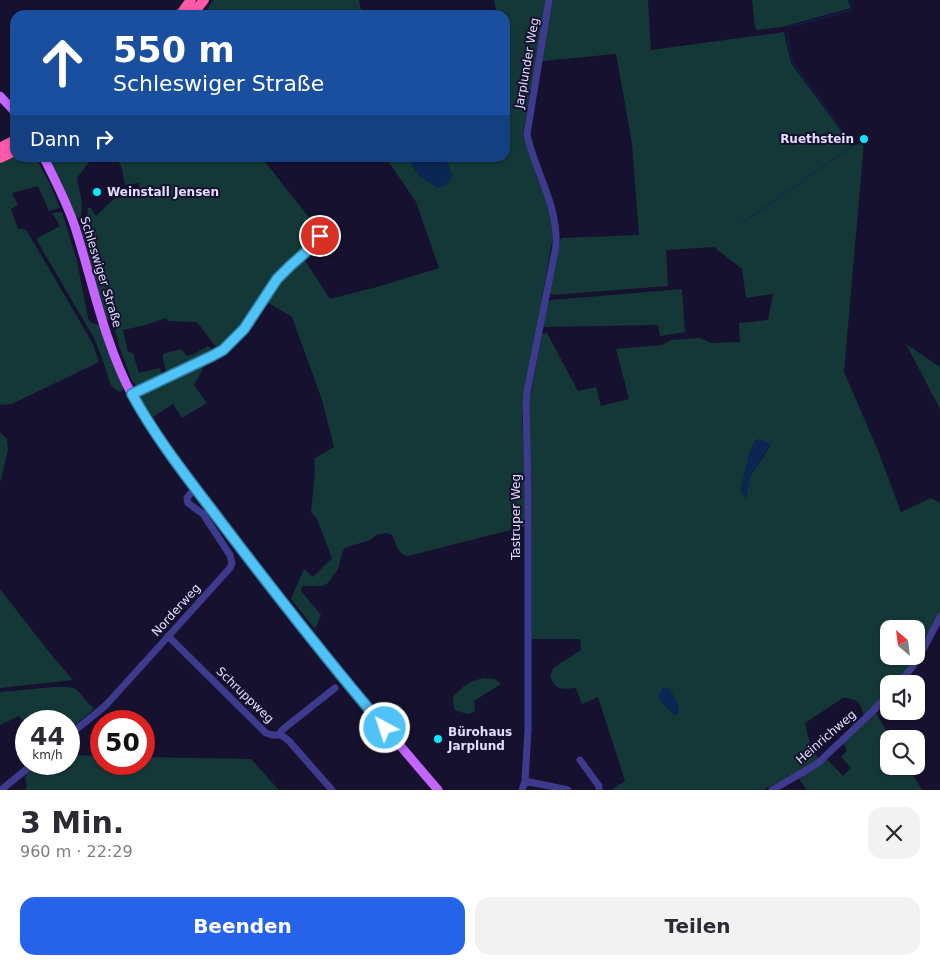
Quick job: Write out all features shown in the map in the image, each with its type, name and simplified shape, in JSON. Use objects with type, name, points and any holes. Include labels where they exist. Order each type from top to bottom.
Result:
[{"type":"highway","points":[[196,10],[204,0]]},
{"type":"highway","points":[[1,156],[10,146]]},
{"type":"main road","points":[[0,96],[10,107]]},
{"type":"main road","name":"Schleswiger Straße","points":[[46,162],[74,225],[109,342],[132,394],[150,426],[195,488],[321,651],[438,790]]},
{"type":"street","name":"Jarplunder Weg","points":[[549,0],[527,134],[530,148],[554,213],[557,233],[556,246]]},
{"type":"street","points":[[132,394],[223,350],[244,329],[277,279],[316,243],[324,229]]},
{"type":"street","name":"Tastruper Weg","points":[[522,790],[525,781],[528,730],[526,407],[527,392],[556,246]]},
{"type":"street","name":"Norderweg","points":[[80,726],[99,711],[230,568],[232,563],[230,555],[210,524],[203,514],[188,503],[188,498],[195,488]]},
{"type":"street","points":[[906,675],[924,648],[939,618]]},
{"type":"street","name":"Schruppweg","points":[[168,636],[266,733],[272,735],[279,735],[282,730],[335,688]]},
{"type":"street","name":"Heinrichweg","points":[[772,790],[818,763],[880,704]]},
{"type":"street","points":[[279,735],[289,741],[332,790]]},
{"type":"street","points":[[580,760],[599,786],[599,790]]},
{"type":"street","points":[[1,790],[19,775]]},
{"type":"street","points":[[525,781],[568,790]]},
{"type":"green space","points":[[213,0],[359,0],[361,10],[207,10]]},
{"type":"green space","points":[[494,0],[547,0],[523,133],[550,211],[553,229],[522,416],[526,484],[526,526],[408,556],[400,551],[392,535],[387,533],[378,534],[370,540],[345,548],[338,569],[328,583],[322,586],[302,586],[301,591],[321,615],[315,629],[291,599],[304,569],[313,577],[332,558],[317,519],[311,512],[315,470],[314,459],[334,447],[322,400],[292,317],[267,302],[280,281],[304,259],[330,299],[439,268],[416,202],[389,162],[411,162],[420,176],[438,188],[452,177],[446,162],[510,162],[510,10],[496,10]]},
{"type":"green space","points":[[552,0],[648,0],[651,50],[784,32],[791,63],[852,146],[864,142],[844,372],[879,453],[901,512],[931,498],[940,503],[940,615],[925,641],[925,620],[880,620],[880,665],[910,665],[908,669],[903,675],[880,675],[880,700],[864,717],[858,702],[843,698],[805,723],[810,744],[819,759],[763,790],[611,790],[625,781],[598,697],[582,704],[576,688],[557,687],[550,677],[553,668],[581,650],[580,639],[530,639],[532,482],[528,408],[542,334],[547,333],[578,391],[596,387],[601,406],[629,399],[616,349],[662,345],[671,340],[700,338],[711,343],[740,342],[739,323],[768,320],[773,294],[746,298],[742,269],[714,247],[666,250],[668,286],[552,295],[549,292],[561,238],[639,235],[632,143],[616,54],[542,61]],"holes":[[[760,439],[771,445],[741,490],[749,455],[755,441]]]},
{"type":"green space","points":[[752,0],[848,0],[851,8],[782,27],[757,30]]},
{"type":"green space","points":[[10,158],[10,162],[38,162],[50,184],[60,208],[49,211],[38,186],[12,193],[18,205],[11,209],[18,229],[27,231],[93,344],[99,362],[12,404],[0,405],[0,163]]},
{"type":"green space","points":[[50,162],[89,162],[77,178],[82,204],[80,218],[75,217]]},
{"type":"green space","points":[[119,162],[265,162],[314,224],[318,235],[278,270],[269,281],[247,318],[230,337],[211,352],[167,374],[163,354],[181,349],[187,356],[208,346],[212,349],[216,347],[197,322],[168,321],[166,318],[123,330],[128,352],[133,353],[139,373],[160,368],[162,376],[141,385],[136,385],[132,381],[119,346],[114,325],[106,319],[80,226],[87,216],[88,208],[91,208],[96,216],[114,199],[140,194],[139,183],[125,185]]},
{"type":"green space","points":[[62,212],[77,261],[88,318],[91,323],[100,325],[124,385],[123,390],[120,392],[111,385],[94,338],[36,239],[60,226],[52,213]]},
{"type":"green space","points":[[682,289],[685,332],[660,336],[658,325],[543,327],[546,304],[551,300]]},
{"type":"green space","points":[[906,344],[940,367],[940,409]]},
{"type":"green space","points":[[205,365],[194,385],[207,403],[182,418],[173,404],[153,417],[140,398],[141,393]]},
{"type":"green space","points":[[0,432],[7,439],[8,450],[0,483]]},
{"type":"green space","points":[[0,589],[49,652],[73,680],[0,688]]},
{"type":"green space","points":[[484,678],[495,679],[501,684],[474,701],[475,711],[469,714],[456,711],[453,697],[467,684]]},
{"type":"green space","points":[[68,687],[76,689],[94,709],[90,710],[90,712],[80,721],[80,710],[15,710],[15,718],[0,725],[0,692]]},
{"type":"green space","points":[[876,713],[886,730],[880,730],[880,775],[913,775],[922,790],[807,790],[799,779],[827,759],[843,776],[851,768],[841,757],[847,750],[843,743]]},
{"type":"green space","points":[[80,755],[90,756],[90,775],[155,775],[155,757],[251,759],[279,790],[25,790],[27,786],[25,778],[26,775],[80,775]]},
{"type":"water","points":[[411,162],[446,162],[452,177],[442,187],[437,188],[415,170]]},
{"type":"water","points":[[760,439],[771,444],[751,474],[746,499],[741,491],[749,455],[755,441]]},
{"type":"water","points":[[667,687],[674,696],[678,706],[679,713],[674,716],[658,698],[662,689]]},
{"type":"waterway","points":[[789,27],[852,10],[853,7],[850,0]]},
{"type":"waterway","points":[[741,224],[851,147],[852,144],[792,61],[787,33]]},
{"type":"place","name":"Ruethstein","points":[[864,139]]},
{"type":"place","name":"Weinstall Jensen","points":[[97,192]]},
{"type":"place","name":"Bürohaus Jarplund","points":[[438,739]]},
{"type":"route","points":[[320,236],[316,243],[277,279],[244,329],[223,350],[132,394],[150,426],[248,558],[321,651],[385,728]]}]
